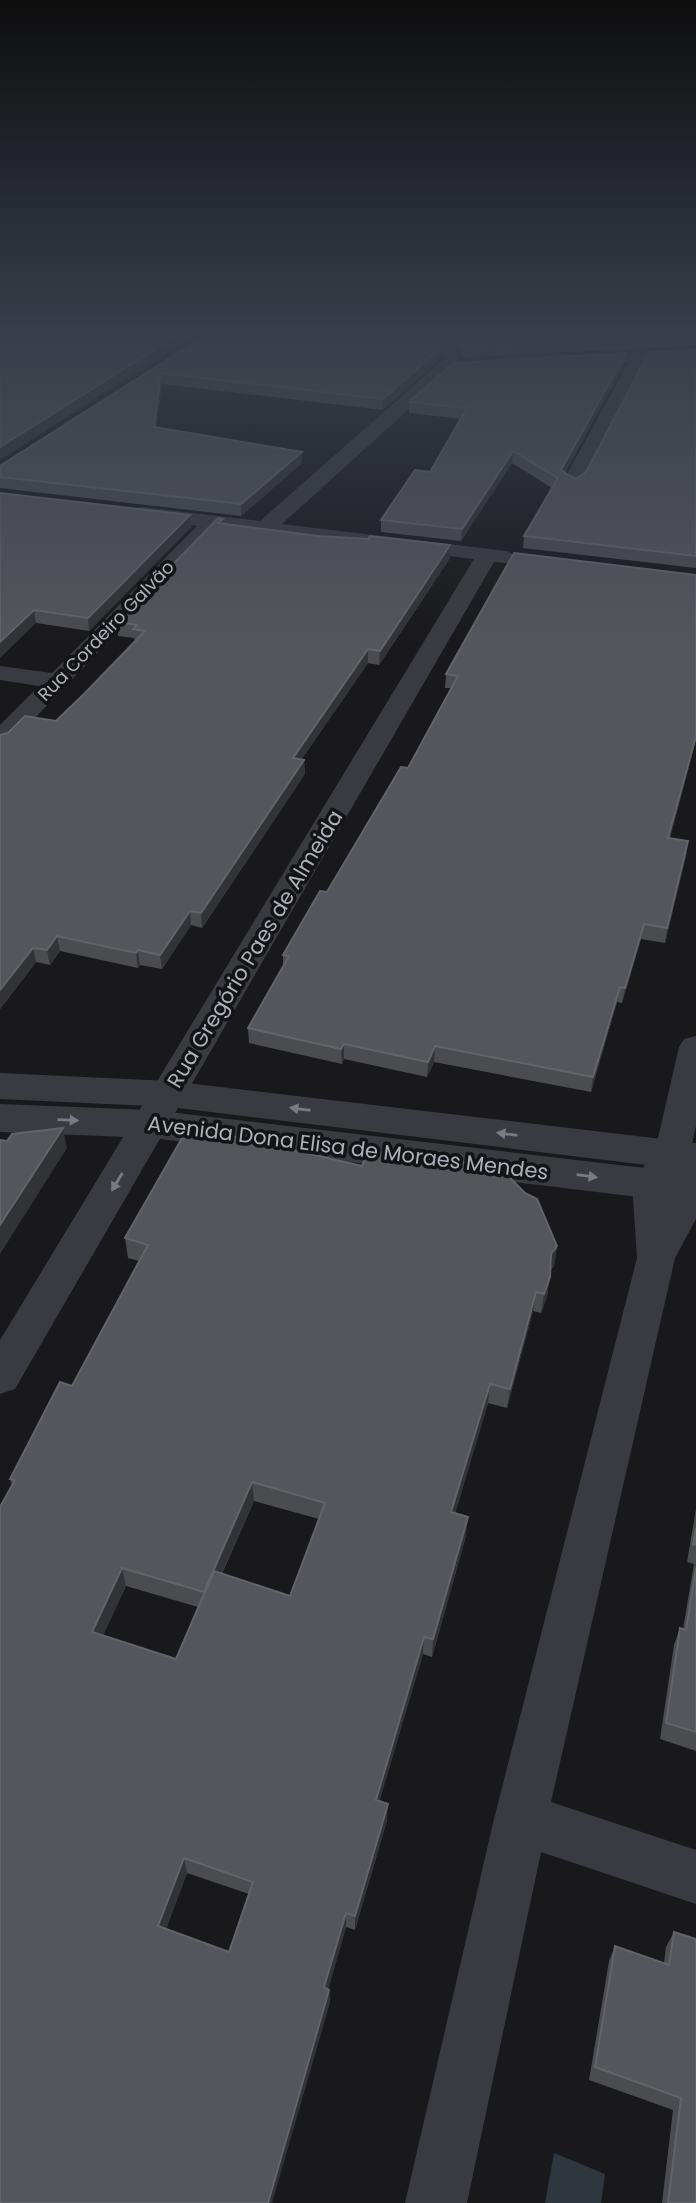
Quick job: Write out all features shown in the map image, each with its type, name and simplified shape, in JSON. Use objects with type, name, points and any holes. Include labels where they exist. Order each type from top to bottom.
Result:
[{"type":"street","points":[[266,527],[369,436]]},
{"type":"street","points":[[572,483],[597,436]]},
{"type":"street","points":[[119,510],[526,559]]},
{"type":"street","name":"Rua Cordeiro Galvão","points":[[0,740],[212,522]]},
{"type":"street","name":"Rua Gregório Paes de Almeida","points":[[0,1377],[487,555]]},
{"type":"street","points":[[0,673],[57,681]]},
{"type":"street","points":[[436,2203],[521,1819],[656,1258],[682,1174],[696,1047]]},
{"type":"street","name":"Avenida Dona Elisa de Moraes Mendes","points":[[0,1086],[161,1109],[682,1174]]},
{"type":"street","name":"Avenida Dona Elisa de Moraes Mendes","points":[[0,1118],[161,1109]]},
{"type":"street","points":[[521,1819],[696,1877]]},
{"type":"shaded area","points":[[554,2153],[605,2174],[601,2203],[545,2203]]},
{"type":"building","points":[[0,436],[18,436],[0,447]]},
{"type":"building","points":[[47,436],[206,436],[302,452],[241,504],[0,477],[0,466]]},
{"type":"building","points":[[451,436],[580,436],[561,470],[575,479],[586,472],[605,436],[696,436],[696,556],[524,536],[558,478],[513,451],[462,529],[381,520],[415,470],[430,472]]},
{"type":"building","points":[[0,493],[190,515],[88,618],[34,610],[0,642]]},
{"type":"building","points":[[218,518],[223,519],[218,523],[318,536],[368,539],[370,536],[450,545],[380,651],[368,649],[293,758],[304,760],[201,913],[190,911],[160,955],[138,950],[136,953],[57,936],[47,950],[33,948],[0,990],[0,735],[8,733],[25,716],[56,721],[85,693],[145,631],[133,629],[137,625],[117,622]]},
{"type":"building","points":[[514,553],[696,575],[696,736],[668,838],[688,841],[667,928],[644,924],[625,988],[620,987],[593,1077],[435,1046],[428,1062],[344,1044],[341,1049],[248,1028],[289,956],[283,955],[320,891],[327,892],[401,767],[408,768],[458,676],[446,674]]},
{"type":"building","points":[[189,1126],[362,1166],[367,1152],[441,1158],[483,1165],[507,1175],[525,1193],[537,1199],[557,1246],[551,1254],[550,1277],[544,1294],[536,1292],[510,1389],[490,1384],[451,1512],[468,1517],[433,1639],[424,1637],[376,1800],[388,1804],[355,1916],[346,1913],[324,1987],[329,1990],[268,2203],[0,2203],[0,1507],[15,1480],[10,1479],[60,1382],[72,1386],[148,1245],[125,1238]],"holes":[[[252,1482],[325,1503],[290,1596],[214,1571],[176,1659],[92,1632],[122,1568],[204,1592]],[[184,1858],[253,1882],[229,1952],[158,1926]]]},
{"type":"building","points":[[63,1128],[0,1225],[0,1140],[7,1141],[12,1134]]},
{"type":"building","points":[[696,1568],[696,1732],[666,1723],[680,1628],[686,1630]]},
{"type":"building","points":[[674,1932],[696,1939],[696,2203],[668,2203],[681,2098],[595,2067],[615,1946],[669,1965]]}]
